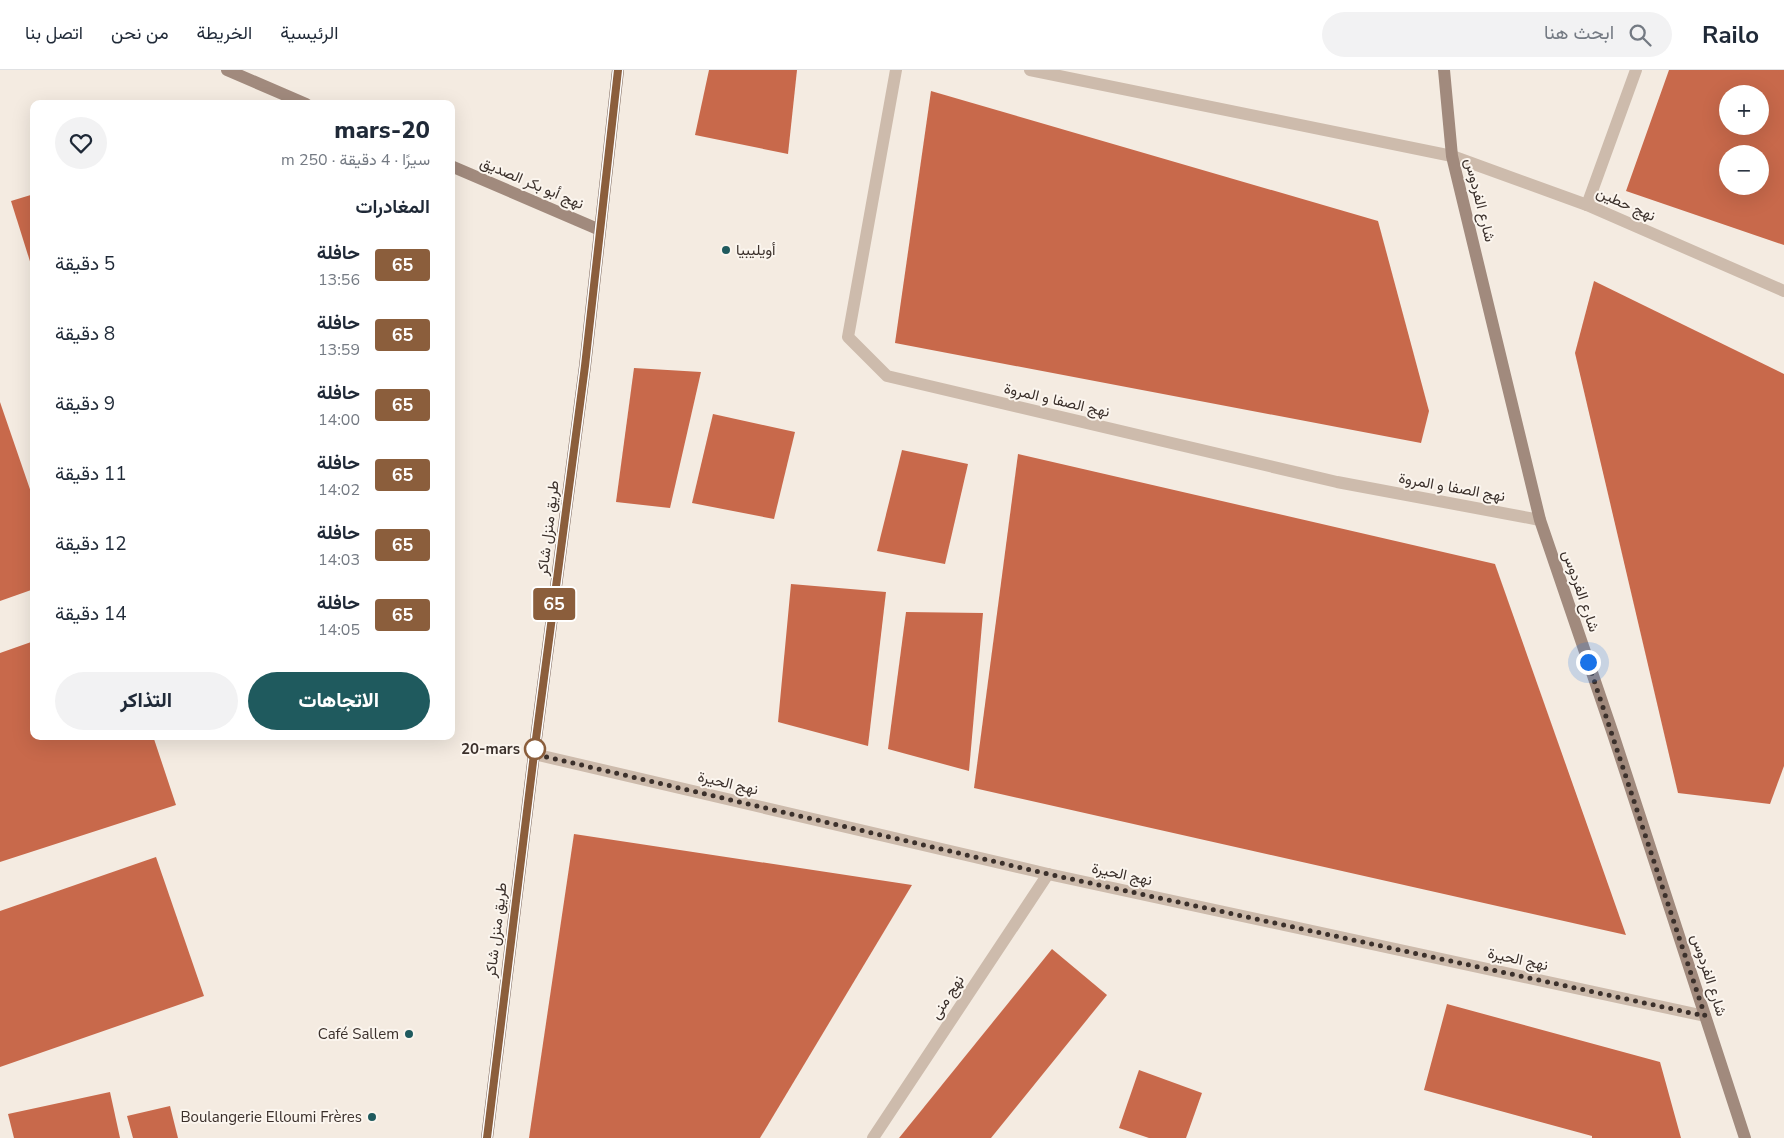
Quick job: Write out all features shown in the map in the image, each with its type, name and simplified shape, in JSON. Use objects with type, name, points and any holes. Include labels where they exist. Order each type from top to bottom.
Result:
[{"type":"main road","name":"طريق منزل شاكر","points":[[487,1138],[534,754],[585,366],[618,70]]},
{"type":"street","points":[[227,70],[297,100]]},
{"type":"street","name":"نهج الصفا و المروة","points":[[896,70],[848,337],[887,376],[1337,482],[1540,520]]},
{"type":"street","name":"نهج حطين","points":[[1030,70],[1452,156],[1587,205],[1784,291]]},
{"type":"street","name":"شارع الفردوس","points":[[1444,70],[1452,156],[1540,520],[1705,1016],[1748,1137]]},
{"type":"street","points":[[1587,205],[1636,70]]},
{"type":"street","name":"نهج أبو بكر الصديق","points":[[455,168],[600,230]]},
{"type":"street","name":"نهج الحيرة","points":[[534,754],[1048,874],[1705,1016]]},
{"type":"street","name":"نهج منى","points":[[873,1138],[1048,874]]},
{"type":"building","points":[[709,70],[797,70],[788,154],[695,135]]},
{"type":"building","points":[[1669,70],[1784,70],[1784,245],[1626,191]]},
{"type":"building","points":[[931,91],[1378,221],[1429,411],[1421,443],[895,343]]},
{"type":"building","points":[[30,195],[30,261],[11,201]]},
{"type":"building","points":[[1594,281],[1784,374],[1784,766],[1770,804],[1678,793],[1575,353]]},
{"type":"building","points":[[634,368],[701,372],[670,508],[616,502]]},
{"type":"building","points":[[0,402],[30,489],[30,590],[0,601]]},
{"type":"building","points":[[713,414],[795,432],[774,519],[692,503]]},
{"type":"building","points":[[902,450],[968,464],[945,564],[877,551]]},
{"type":"building","points":[[1018,454],[1495,564],[1626,935],[974,788]]},
{"type":"building","points":[[791,584],[886,592],[868,746],[778,722]]},
{"type":"building","points":[[906,612],[983,613],[969,771],[888,749]]},
{"type":"building","points":[[30,642],[30,740],[154,740],[176,805],[0,862],[0,653]]},
{"type":"building","points":[[574,834],[912,885],[760,1138],[529,1138]]},
{"type":"building","points":[[156,857],[204,996],[0,1067],[0,911]]},
{"type":"building","points":[[1052,949],[1107,995],[991,1138],[899,1138]]},
{"type":"building","points":[[1447,1004],[1660,1062],[1681,1138],[1592,1138],[1592,1136],[1424,1090]]},
{"type":"building","points":[[1139,1070],[1202,1093],[1186,1138],[1149,1138],[1119,1128]]},
{"type":"building","points":[[110,1092],[120,1138],[14,1138],[8,1114]]},
{"type":"building","points":[[170,1106],[178,1138],[133,1138],[127,1116]]},
{"type":"bus line","name":"65","points":[[487,1138],[534,754],[585,366],[618,70]]},
{"type":"place","name":"أويليبيا","points":[[726,250]]},
{"type":"place","name":"20-mars","points":[[535,749]]},
{"type":"place","name":"Café Sallem","points":[[409,1034]]},
{"type":"place","name":"Boulangerie Elloumi Frères","points":[[372,1117]]},
{"type":"route","points":[[535,749],[534,754],[1048,874],[1705,1016],[1588,662]]}]
